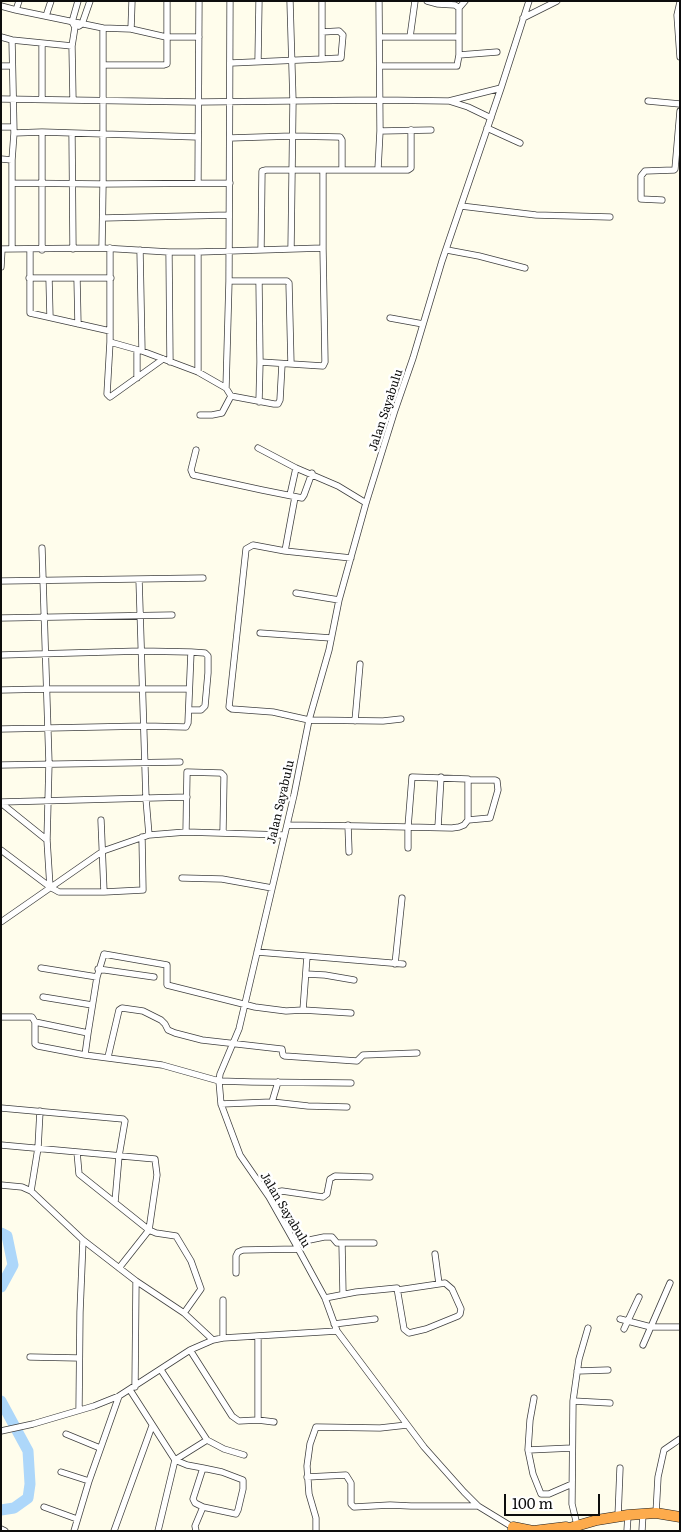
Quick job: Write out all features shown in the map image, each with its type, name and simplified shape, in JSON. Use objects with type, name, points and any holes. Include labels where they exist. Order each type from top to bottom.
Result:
[{"type":"highway","points":[[514,1530],[533,1531],[558,1527],[568,1528],[642,1513],[680,1517]]},
{"type":"street","points":[[16,10],[19,1]]},
{"type":"street","points":[[46,16],[50,1]]},
{"type":"street","points":[[74,100],[72,46],[78,1]]},
{"type":"street","points":[[82,24],[90,1]]},
{"type":"street","points":[[131,30],[132,1]]},
{"type":"street","points":[[103,65],[164,65],[168,61],[166,37],[167,1]]},
{"type":"street","points":[[198,182],[199,1]]},
{"type":"street","points":[[226,388],[230,215],[230,1]]},
{"type":"street","points":[[258,61],[259,1]]},
{"type":"street","points":[[290,1],[293,101],[291,249]]},
{"type":"street","points":[[322,1],[322,59]]},
{"type":"street","points":[[378,169],[380,131],[379,1]]},
{"type":"street","points":[[410,37],[414,1]]},
{"type":"street","points":[[427,1],[455,5],[460,8]]},
{"type":"street","points":[[380,66],[455,67],[459,64],[460,8],[465,1]]},
{"type":"street","name":"Jalan Sayabulu","points":[[514,1530],[478,1506],[424,1447],[337,1332],[325,1298],[295,1243],[240,1155],[221,1104],[219,1081],[220,1074],[234,1043],[245,1005],[283,835],[287,825],[308,720],[366,504],[529,1]]},
{"type":"street","points":[[523,18],[557,1]]},
{"type":"street","points":[[680,2],[680,57]]},
{"type":"street","points":[[1,6],[46,16],[74,25],[82,24],[131,30],[166,37],[199,37]]},
{"type":"street","points":[[102,248],[103,28]]},
{"type":"street","points":[[231,62],[341,58],[342,35],[339,31],[322,32]]},
{"type":"street","points":[[1,36],[12,40],[72,46]]},
{"type":"street","points":[[380,37],[460,37]]},
{"type":"street","points":[[12,40],[12,248]]},
{"type":"street","points":[[42,43],[42,99]]},
{"type":"street","points":[[460,55],[497,52]]},
{"type":"street","points":[[1,66],[12,66]]},
{"type":"street","points":[[449,101],[501,88]]},
{"type":"street","points":[[1,100],[198,102],[449,101],[468,106],[491,118]]},
{"type":"street","points":[[648,100],[680,104]]},
{"type":"street","points":[[662,200],[641,199],[641,176],[645,171],[675,169],[680,111]]},
{"type":"street","points":[[1,127],[13,130],[42,132],[198,137]]},
{"type":"street","points":[[487,128],[520,143]]},
{"type":"street","points":[[261,250],[262,171],[408,170],[411,168],[410,130]]},
{"type":"street","points":[[380,131],[432,130]]},
{"type":"street","points":[[42,132],[42,250]]},
{"type":"street","points":[[72,133],[73,250]]},
{"type":"street","points":[[230,138],[340,137],[342,140],[342,170]]},
{"type":"street","points":[[1,159],[12,160]]},
{"type":"street","points":[[260,362],[322,367],[325,365],[323,170]]},
{"type":"street","points":[[12,184],[230,183]]},
{"type":"street","points":[[461,206],[536,215],[610,217]]},
{"type":"street","points":[[103,218],[230,215]]},
{"type":"street","points":[[1,267],[2,249],[12,248],[73,250],[110,248],[169,252],[228,252],[323,248]]},
{"type":"street","points":[[110,248],[110,342],[107,394],[109,397],[112,397],[163,360]]},
{"type":"street","points":[[30,250],[30,313],[110,331]]},
{"type":"street","points":[[137,378],[140,351],[140,250]]},
{"type":"street","points":[[447,250],[525,268]]},
{"type":"street","points":[[169,252],[170,362]]},
{"type":"street","points":[[198,252],[198,372]]},
{"type":"street","points":[[29,278],[111,278]]},
{"type":"street","points":[[49,278],[50,317]]},
{"type":"street","points":[[78,278],[78,324]]},
{"type":"street","points":[[229,281],[287,281],[290,286],[291,364]]},
{"type":"street","points":[[259,281],[259,402]]},
{"type":"street","points":[[390,318],[423,324]]},
{"type":"street","points":[[110,342],[198,372],[226,388],[231,396],[274,404],[278,404],[280,400],[282,364]]},
{"type":"street","points":[[200,415],[222,413],[231,396]]},
{"type":"street","points":[[258,448],[296,468],[338,486],[366,504]]},
{"type":"street","points":[[196,450],[191,470],[193,475],[293,496],[304,497],[312,474]]},
{"type":"street","points":[[285,551],[296,468]]},
{"type":"street","points":[[351,558],[285,551],[253,545],[246,549],[228,702],[229,707],[232,709],[273,712],[308,720],[383,721],[401,719]]},
{"type":"street","points":[[42,548],[49,763],[47,840],[50,887]]},
{"type":"street","points":[[1,581],[203,578]]},
{"type":"street","points":[[139,579],[146,799],[149,835]]},
{"type":"street","points":[[296,593],[339,600]]},
{"type":"street","points":[[1,618],[172,615]]},
{"type":"street","points":[[260,633],[331,638]]},
{"type":"street","points":[[1,655],[141,651],[204,653],[208,656],[205,706],[201,710],[189,710]]},
{"type":"street","points":[[1,730],[47,727],[186,727],[189,710],[191,652]]},
{"type":"street","points":[[355,721],[360,664]]},
{"type":"street","points":[[1,690],[47,688],[189,689]]},
{"type":"street","points":[[1,765],[180,762]]},
{"type":"street","points":[[186,832],[187,772],[223,774],[224,832]]},
{"type":"street","points":[[408,848],[412,777],[497,781],[498,790],[490,818],[468,820]]},
{"type":"street","points":[[438,827],[441,777]]},
{"type":"street","points":[[287,825],[459,827],[468,820],[469,780]]},
{"type":"street","points":[[1,803],[187,797]]},
{"type":"street","points":[[1,803],[47,840]]},
{"type":"street","points":[[101,820],[104,892]]},
{"type":"street","points":[[348,826],[349,852]]},
{"type":"street","points":[[1,922],[103,851],[142,837],[186,832],[283,835]]},
{"type":"street","points":[[1,850],[50,887],[64,893],[142,891],[142,837]]},
{"type":"street","points":[[182,878],[222,879],[272,888]]},
{"type":"street","points":[[395,964],[402,898]]},
{"type":"street","points":[[257,952],[403,964]]},
{"type":"street","points":[[85,1055],[98,969],[102,956],[106,954],[165,964],[167,966],[167,985],[245,1005],[272,1010],[351,1013]]},
{"type":"street","points":[[303,1010],[307,956]]},
{"type":"street","points":[[41,968],[97,977]]},
{"type":"street","points":[[98,969],[154,977]]},
{"type":"street","points":[[306,974],[354,980]]},
{"type":"street","points":[[43,997],[92,1004]]},
{"type":"street","points":[[108,1057],[118,1010],[122,1008],[143,1011],[160,1020],[170,1032],[202,1040],[281,1049],[285,1056],[357,1062],[363,1055],[417,1053]]},
{"type":"street","points":[[1,1017],[27,1016],[32,1017],[36,1022],[88,1033]]},
{"type":"street","points":[[36,1022],[35,1044],[37,1046],[85,1055],[162,1065],[219,1081],[351,1082]]},
{"type":"street","points":[[272,1102],[278,1082]]},
{"type":"street","points":[[221,1104],[272,1102],[308,1106],[347,1107]]},
{"type":"street","points":[[1,1108],[120,1117],[124,1121],[119,1156],[116,1202]]},
{"type":"street","points":[[31,1191],[38,1148],[40,1111]]},
{"type":"street","points":[[1,1144],[153,1159],[156,1162],[157,1175],[148,1230],[119,1268]]},
{"type":"street","points":[[77,1152],[79,1174],[116,1202],[148,1230],[176,1236],[191,1261],[201,1289],[184,1313]]},
{"type":"street","points":[[268,1197],[282,1191],[323,1196],[326,1194],[330,1179],[335,1176],[370,1177]]},
{"type":"street","points":[[1,1185],[22,1187],[31,1191],[83,1240],[136,1281],[184,1313],[213,1340]]},
{"type":"street","points":[[295,1243],[324,1236],[332,1237],[336,1243],[374,1243]]},
{"type":"street","points":[[79,1410],[83,1240]]},
{"type":"street","points":[[342,1243],[343,1294]]},
{"type":"street","points":[[236,1273],[236,1256],[238,1252],[243,1250],[298,1249]]},
{"type":"street","points":[[435,1254],[439,1284]]},
{"type":"street","points":[[136,1281],[133,1388],[152,1426],[176,1460],[187,1465],[203,1468],[241,1478],[244,1486],[236,1514],[203,1507],[195,1503],[193,1499],[203,1468]]},
{"type":"street","points":[[325,1298],[388,1288],[398,1290],[445,1283],[450,1286],[460,1309],[460,1314],[426,1329],[409,1333],[404,1329],[398,1290]]},
{"type":"street","points":[[643,1345],[670,1283]]},
{"type":"street","points":[[624,1329],[639,1297]]},
{"type":"street","points":[[223,1300],[224,1338]]},
{"type":"street","points":[[334,1324],[375,1319]]},
{"type":"street","points":[[620,1319],[651,1327],[680,1327]]},
{"type":"street","points":[[568,1528],[572,1504],[573,1401],[577,1371],[588,1328]]},
{"type":"street","points":[[1,1431],[33,1424],[94,1406],[119,1396],[162,1370],[190,1350],[213,1340],[337,1332]]},
{"type":"street","points":[[258,1337],[258,1420]]},
{"type":"street","points":[[190,1350],[232,1416],[239,1421],[258,1420],[274,1422]]},
{"type":"street","points":[[30,1357],[79,1358]]},
{"type":"street","points":[[162,1370],[206,1440],[224,1449],[244,1455]]},
{"type":"street","points":[[577,1371],[608,1370]]},
{"type":"street","points":[[74,1531],[88,1481],[119,1396]]},
{"type":"street","points":[[534,1398],[528,1450],[533,1474],[541,1494],[549,1494],[572,1484]]},
{"type":"street","points":[[573,1401],[610,1403]]},
{"type":"street","points":[[316,1531],[316,1518],[310,1498],[307,1477],[310,1444],[316,1427],[343,1429],[407,1425]]},
{"type":"street","points":[[114,1531],[152,1426]]},
{"type":"street","points":[[66,1434],[100,1448]]},
{"type":"street","points":[[656,1513],[658,1477],[664,1450],[680,1438]]},
{"type":"street","points":[[158,1531],[176,1460],[206,1440]]},
{"type":"street","points":[[528,1450],[572,1448]]},
{"type":"street","points":[[620,1468],[623,1516],[627,1531]]},
{"type":"street","points":[[61,1472],[88,1481]]},
{"type":"street","points":[[307,1477],[346,1476],[351,1483],[351,1504],[354,1507],[390,1504],[411,1506],[478,1506]]},
{"type":"street","points":[[44,1507],[77,1519]]},
{"type":"street","points":[[196,1531],[195,1526],[203,1507]]},
{"type":"street","points":[[642,1513],[642,1531]]},
{"type":"street","points":[[1,1529],[5,1531]]},
{"type":"waterway","points":[[1,1233],[7,1236],[13,1265],[1,1287]]},
{"type":"waterway","points":[[1,1401],[28,1451],[30,1484],[28,1498],[14,1508],[1,1510]]}]
